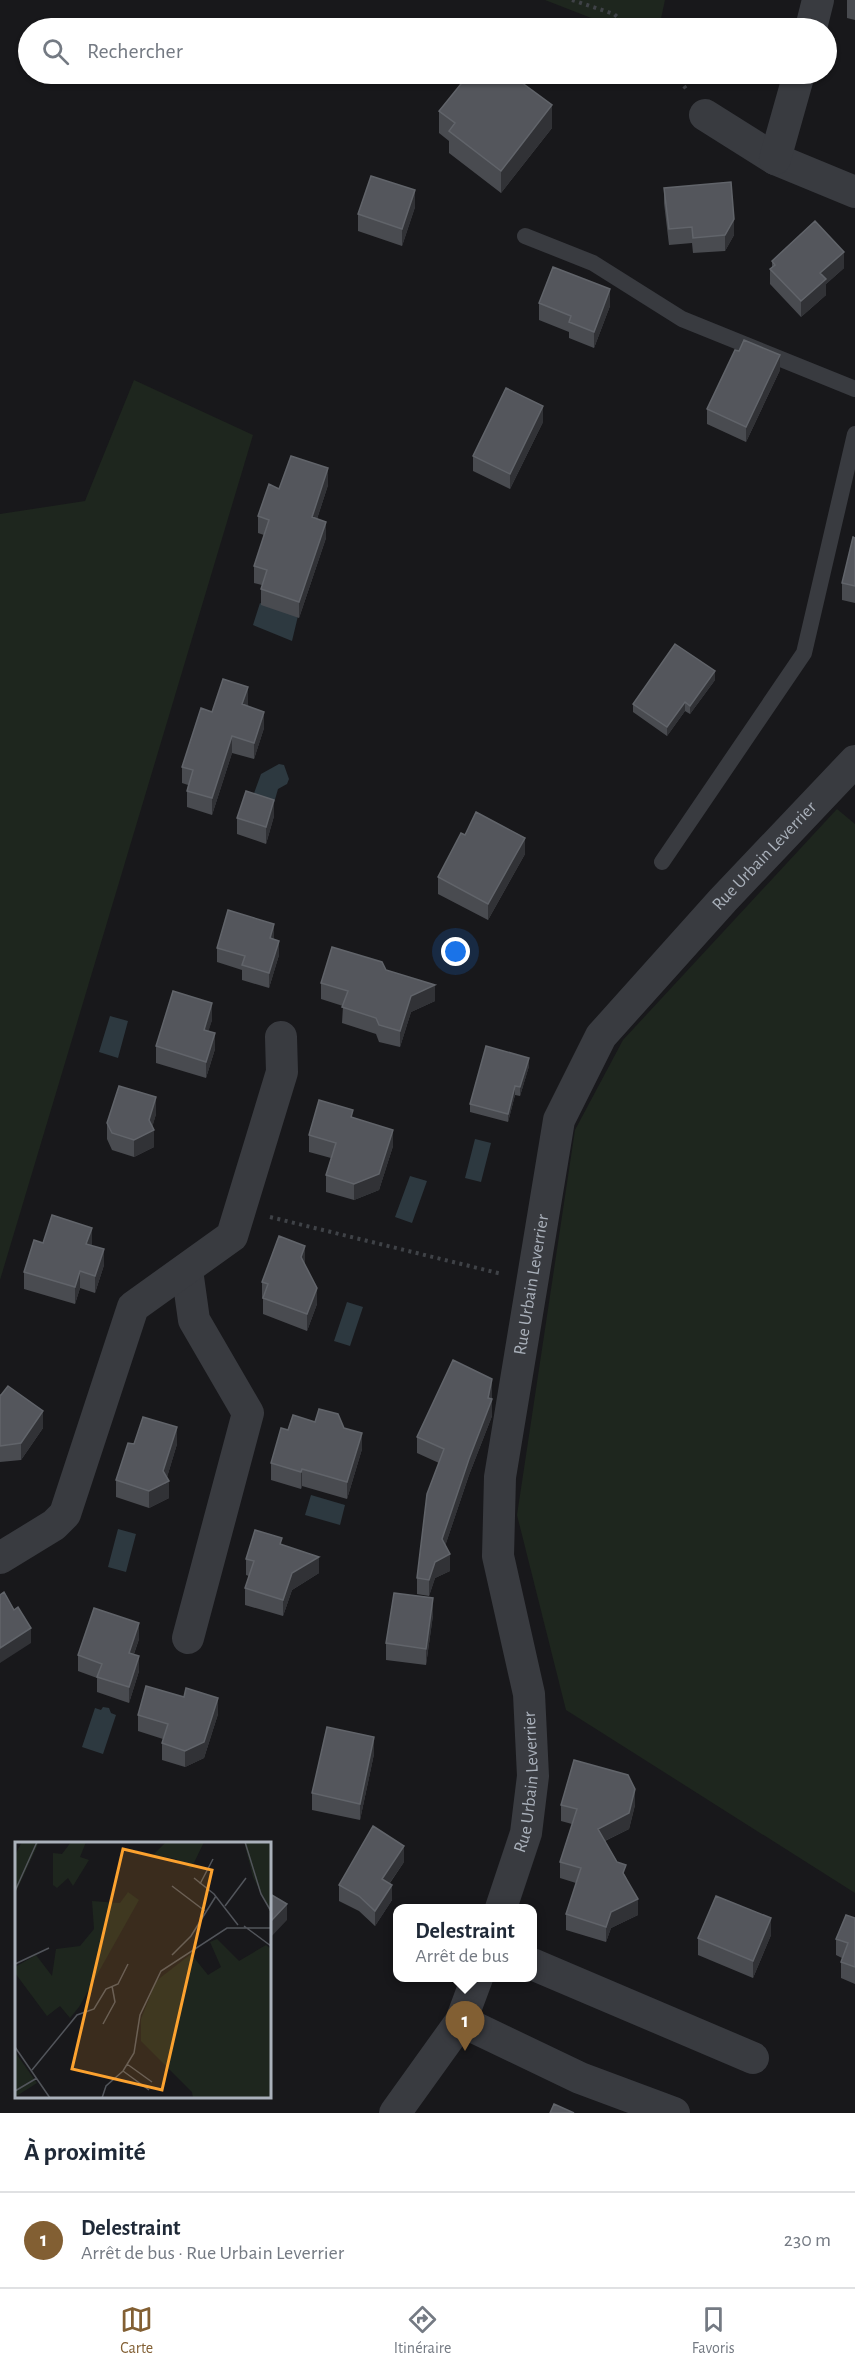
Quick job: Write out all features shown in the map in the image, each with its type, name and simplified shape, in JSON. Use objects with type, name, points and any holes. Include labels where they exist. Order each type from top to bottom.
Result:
[{"type":"street","points":[[814,18],[818,0]]},
{"type":"street","points":[[775,159],[796,84]]},
{"type":"street","points":[[705,115],[775,159],[855,192]]},
{"type":"street","name":"Rue Urbain Leverrier","points":[[502,1904],[526,1833],[533,1776],[529,1694],[498,1556],[500,1477],[559,1120],[601,1036],[723,900],[855,761]]},
{"type":"street","points":[[0,1558],[54,1525],[65,1514],[133,1307],[232,1236],[282,1072],[281,1037]]},
{"type":"street","points":[[187,1270],[194,1320],[248,1413],[188,1638]]},
{"type":"street","points":[[537,1966],[753,2058]]},
{"type":"street","points":[[395,2113],[461,2021],[475,1982]]},
{"type":"street","points":[[461,2021],[580,2078],[674,2113]]},
{"type":"lane","points":[[525,236],[593,262],[682,319],[855,389]]},
{"type":"lane","points":[[662,862],[804,653],[855,434]]},
{"type":"path","points":[[572,0],[614,14],[618,18]]},
{"type":"path","points":[[240,1210],[333,1230],[532,1281]]},
{"type":"shaded area","points":[[545,0],[665,0],[661,18],[591,18]]},
{"type":"shaded area","points":[[134,380],[253,435],[0,1280],[0,514],[85,501]]},
{"type":"shaded area","points":[[260,603],[298,616],[292,641],[253,625]]},
{"type":"shaded area","points":[[279,764],[284,765],[289,779],[287,784],[278,789],[274,803],[271,804],[253,796],[261,774]]},
{"type":"shaded area","points":[[837,809],[855,824],[855,1893],[566,1710],[517,1515],[575,1130],[623,1040]]},
{"type":"shaded area","points":[[110,1016],[128,1021],[118,1058],[99,1052]]},
{"type":"shaded area","points":[[475,1139],[491,1143],[481,1182],[465,1178]]},
{"type":"shaded area","points":[[410,1176],[427,1181],[412,1223],[395,1217]]},
{"type":"shaded area","points":[[347,1302],[363,1307],[350,1346],[334,1341]]},
{"type":"shaded area","points":[[311,1495],[345,1505],[340,1525],[305,1515]]},
{"type":"shaded area","points":[[118,1529],[136,1534],[126,1572],[108,1567]]},
{"type":"shaded area","points":[[103,1707],[109,1708],[111,1713],[116,1715],[103,1754],[82,1747],[95,1708],[101,1710]]},
{"type":"building","points":[[461,84],[524,84],[552,105],[501,171],[449,131],[455,123],[439,111]]},
{"type":"building","points":[[371,176],[415,190],[402,229],[358,214]]},
{"type":"building","points":[[731,182],[734,219],[725,235],[693,238],[692,227],[669,229],[664,188]]},
{"type":"building","points":[[815,221],[844,252],[820,273],[826,279],[801,301],[770,269],[775,265],[772,261]]},
{"type":"building","points":[[553,267],[610,289],[594,332],[569,322],[571,316],[539,303]]},
{"type":"building","points":[[744,340],[780,355],[746,427],[707,409],[735,350],[739,351]]},
{"type":"building","points":[[506,388],[543,406],[510,474],[473,456]]},
{"type":"building","points":[[291,456],[328,468],[312,517],[326,522],[299,602],[261,589],[267,570],[254,566],[269,520],[258,516],[269,484],[279,489]]},
{"type":"building","points":[[853,537],[855,538],[855,586],[842,583]]},
{"type":"building","points":[[675,644],[715,671],[690,706],[685,702],[667,727],[633,704]]},
{"type":"building","points":[[223,679],[248,687],[242,704],[264,712],[254,743],[232,736],[212,798],[187,791],[193,770],[182,767],[201,708],[212,712]]},
{"type":"building","points":[[246,791],[274,800],[266,827],[237,818]]},
{"type":"building","points":[[476,812],[525,838],[488,904],[438,877],[461,833],[465,835]]},
{"type":"building","points":[[228,910],[274,924],[270,938],[279,941],[269,973],[242,965],[245,956],[217,948]]},
{"type":"building","points":[[332,947],[382,962],[386,970],[435,985],[411,996],[400,1031],[379,1025],[376,1018],[342,1007],[348,991],[321,983]]},
{"type":"building","points":[[173,991],[212,1003],[204,1030],[215,1033],[206,1062],[156,1046]]},
{"type":"building","points":[[486,1046],[529,1058],[520,1087],[515,1086],[508,1114],[470,1104]]},
{"type":"building","points":[[119,1086],[156,1097],[149,1120],[154,1130],[134,1140],[112,1133],[107,1123]]},
{"type":"building","points":[[319,1100],[353,1110],[351,1117],[393,1130],[379,1174],[354,1184],[326,1175],[336,1143],[309,1135]]},
{"type":"building","points":[[52,1215],[92,1228],[86,1244],[104,1249],[95,1276],[80,1271],[75,1287],[24,1272],[34,1240],[43,1243]]},
{"type":"building","points":[[279,1236],[305,1246],[301,1257],[317,1288],[307,1314],[263,1298],[268,1284],[262,1282]]},
{"type":"building","points":[[453,1360],[492,1379],[488,1398],[492,1399],[442,1539],[450,1554],[435,1562],[429,1580],[417,1578],[427,1494],[444,1449],[417,1437]]},
{"type":"building","points":[[8,1386],[43,1411],[21,1443],[0,1446],[0,1395]]},
{"type":"building","points":[[319,1409],[338,1414],[344,1428],[362,1433],[347,1482],[271,1463],[281,1428],[288,1430],[293,1415],[315,1422]]},
{"type":"building","points":[[143,1417],[177,1427],[163,1471],[169,1481],[149,1491],[116,1480],[128,1443],[134,1444]]},
{"type":"building","points":[[255,1530],[282,1538],[280,1544],[319,1557],[292,1573],[283,1600],[245,1588],[254,1561],[246,1559]]},
{"type":"building","points":[[4,1592],[14,1610],[18,1607],[31,1628],[0,1648],[0,1595]]},
{"type":"building","points":[[394,1593],[433,1598],[426,1649],[386,1643]]},
{"type":"building","points":[[94,1608],[139,1623],[129,1653],[139,1656],[129,1687],[97,1677],[102,1664],[78,1655]]},
{"type":"building","points":[[146,1686],[184,1697],[186,1688],[218,1698],[204,1742],[185,1751],[162,1743],[168,1724],[138,1715]]},
{"type":"building","points":[[327,1727],[374,1737],[360,1804],[312,1793]]},
{"type":"building","points":[[574,1760],[628,1775],[635,1789],[629,1813],[598,1829],[617,1862],[626,1865],[623,1873],[638,1899],[611,1912],[606,1927],[566,1914],[581,1868],[560,1862],[577,1809],[561,1805]]},
{"type":"building","points":[[373,1826],[404,1846],[382,1879],[392,1885],[375,1911],[359,1896],[339,1885]]},
{"type":"building","points":[[272,1895],[287,1904],[272,1920]]},
{"type":"building","points":[[716,1896],[771,1918],[753,1961],[698,1938]]},
{"type":"building","points":[[846,1915],[855,1918],[855,1967],[841,1962],[848,1943],[836,1939]]},
{"type":"building","points":[[554,2104],[574,2113],[550,2113]]},
{"type":"place","name":"Delestraint","points":[[465,2051]]}]
